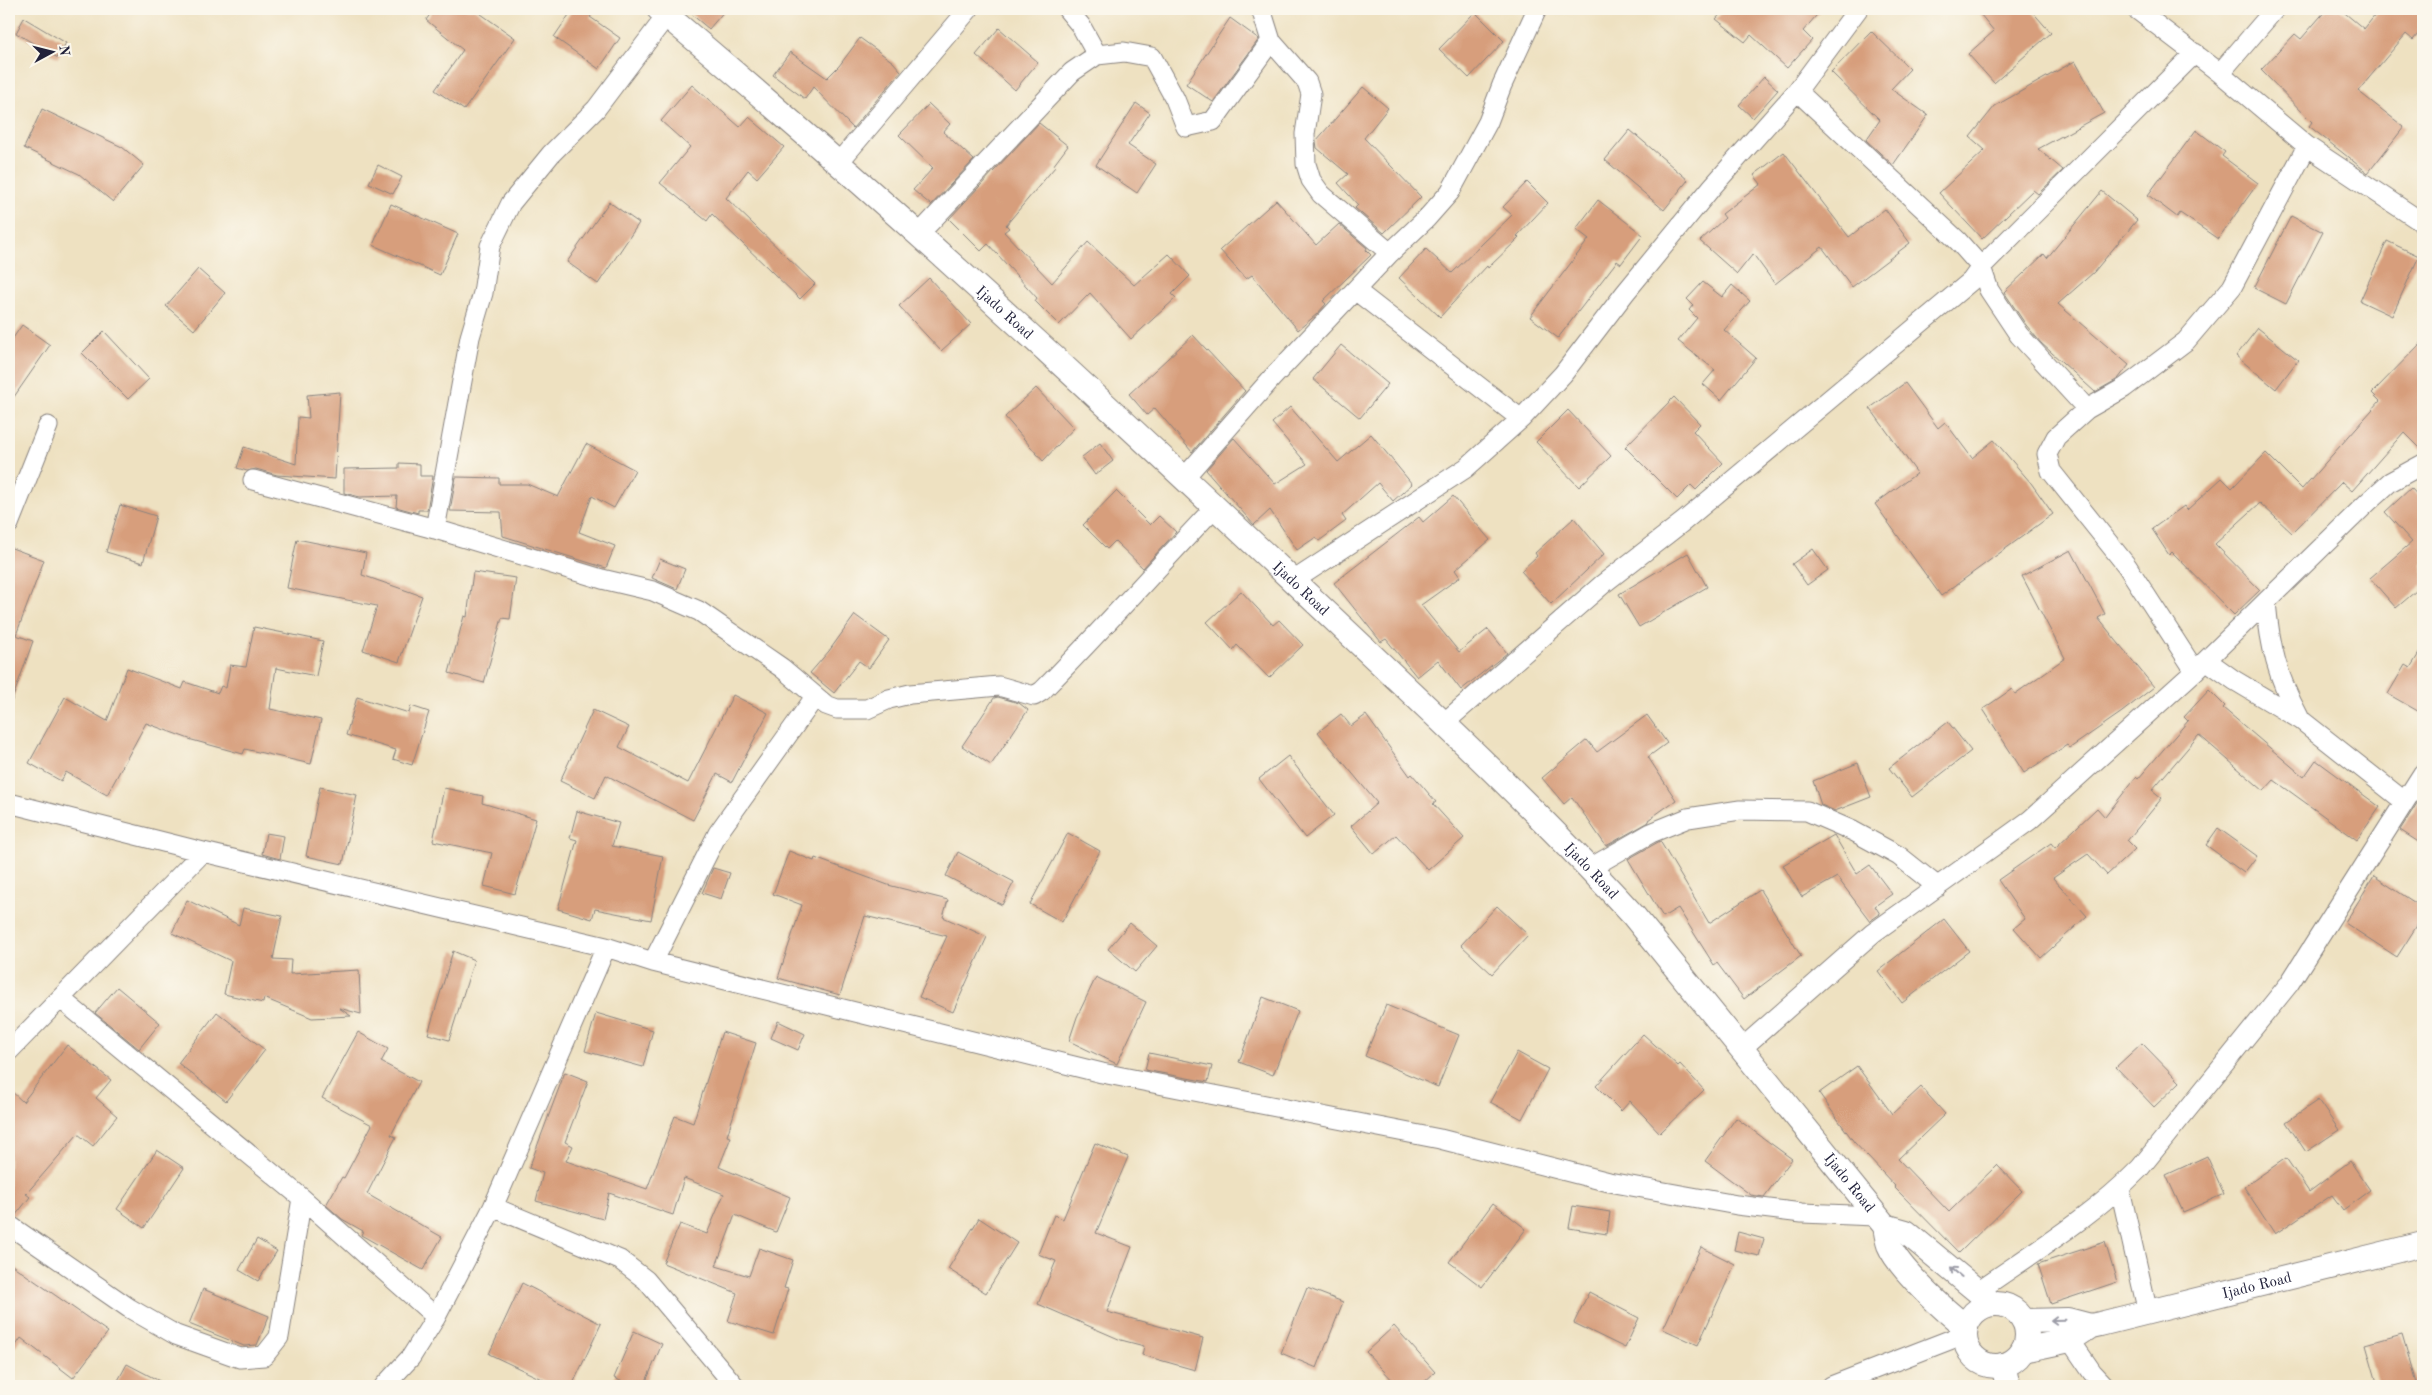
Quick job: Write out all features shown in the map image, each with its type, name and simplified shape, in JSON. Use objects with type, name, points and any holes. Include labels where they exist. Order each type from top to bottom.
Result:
[{"type":"street","points":[[1068,9],[1081,26],[1097,55]]},
{"type":"street","points":[[1261,9],[1271,41],[1308,82],[1311,94],[1305,134],[1306,164],[1311,180],[1321,194],[1390,253]]},
{"type":"street","points":[[1184,478],[1272,378],[1354,290],[1427,218],[1450,192],[1488,122],[1502,85],[1537,9]]},
{"type":"street","points":[[1293,581],[1466,468],[1521,419],[1563,374],[1706,195],[1797,91],[1858,9]]},
{"type":"street","points":[[2136,9],[2220,72],[2307,146],[2423,223]]},
{"type":"street","points":[[2220,72],[2275,9]]},
{"type":"street","points":[[435,530],[470,337],[483,293],[490,246],[511,203],[550,154],[596,109],[663,12]]},
{"type":"street","name":"Ijado Road","points":[[663,12],[840,162],[920,234],[1184,478],[1444,723],[1590,868],[1633,915],[1880,1221],[1889,1246],[1908,1270],[1936,1302],[1966,1330]]},
{"type":"street","points":[[840,162],[960,12]]},
{"type":"street","points":[[920,234],[1072,72],[1097,55],[1124,52],[1152,57],[1175,99],[1186,127],[1213,121],[1271,41]]},
{"type":"street","points":[[1444,723],[1603,584],[1684,521],[1846,383],[1971,281],[1981,267],[2195,53]]},
{"type":"street","points":[[1797,91],[1958,241],[1981,267],[1989,290],[2019,335],[2087,409]]},
{"type":"street","points":[[2307,146],[2256,244],[2226,293],[2186,341],[2124,388],[2087,409],[2056,437],[2047,454],[2051,472],[2126,566],[2200,665],[2234,680],[2301,720],[2404,801]]},
{"type":"street","points":[[1354,290],[1521,419]]},
{"type":"street","points":[[9,524],[48,426]]},
{"type":"street","points":[[1741,1049],[1873,934],[2030,820],[2200,665],[2390,482],[2423,464]]},
{"type":"street","points":[[253,480],[435,530],[602,579],[653,591],[699,611],[782,668],[816,697],[832,707],[852,710],[867,709],[889,699],[910,694],[999,686],[1034,696],[1042,691],[1095,638],[1118,609],[1215,507]]},
{"type":"street","points":[[2266,602],[2275,663],[2287,694],[2301,720]]},
{"type":"street","points":[[653,962],[718,833],[816,697]]},
{"type":"street","points":[[1985,1297],[2011,1307],[2024,1321],[2027,1340],[2023,1350],[2012,1361],[2005,1376],[1977,1359],[1966,1344],[1966,1330],[1973,1313],[1982,1307],[1985,1297],[2120,1189],[2184,1116],[2289,984],[2423,773]]},
{"type":"street","points":[[9,803],[203,852],[606,947],[653,962],[1102,1073],[1440,1139],[1609,1182],[1737,1205],[1880,1221]]},
{"type":"street","points":[[1590,868],[1651,832],[1688,818],[1740,810],[1807,811],[1853,831],[1898,856],[1938,887]]},
{"type":"street","points":[[9,1051],[203,852]]},
{"type":"street","points":[[384,1386],[411,1356],[436,1317],[493,1207],[606,947]]},
{"type":"street","points":[[61,999],[302,1198],[436,1317]]},
{"type":"street","points":[[2120,1189],[2148,1312]]},
{"type":"street","points":[[9,1225],[129,1308],[176,1335],[240,1358],[264,1356],[279,1336],[302,1198]]},
{"type":"street","points":[[493,1207],[620,1260],[646,1280],[735,1386]]},
{"type":"street","name":"Ijado Road","points":[[1880,1221],[1906,1232],[1985,1297]]},
{"type":"street","name":"Ijado Road","points":[[2023,1350],[2070,1340],[2091,1326],[2423,1244]]},
{"type":"street","name":"Ijado Road","points":[[2024,1321],[2068,1320],[2091,1326]]},
{"type":"street","points":[[1831,1386],[1966,1330]]},
{"type":"street","points":[[2070,1340],[2092,1372],[2106,1386]]},
{"type":"building","points":[[434,9],[474,9],[515,38],[464,110],[435,90],[463,50],[426,20]]},
{"type":"building","points":[[573,9],[596,9],[590,17],[620,38],[599,69],[554,37]]},
{"type":"building","points":[[685,9],[726,9],[709,29]]},
{"type":"building","points":[[1725,9],[1822,9],[1803,31],[1812,40],[1787,68],[1751,35],[1745,42],[1716,19]]},
{"type":"building","points":[[1976,9],[2030,9],[2051,33],[1994,83],[1968,54],[1994,31]]},
{"type":"building","points":[[2327,9],[2340,9],[2364,29],[2380,9],[2423,9],[2423,28],[2413,40],[2406,34],[2358,91],[2404,127],[2368,173],[2309,126],[2312,122],[2261,70],[2295,34],[2301,39]]},
{"type":"building","points":[[1475,12],[1504,41],[1469,78],[1439,49]]},
{"type":"building","points":[[24,18],[66,43],[58,58],[16,33]]},
{"type":"building","points":[[1230,18],[1259,39],[1213,102],[1186,84]]},
{"type":"building","points":[[999,28],[1038,62],[1015,90],[976,55]]},
{"type":"building","points":[[1871,31],[1910,69],[1891,89],[1928,115],[1893,165],[1866,140],[1880,120],[1831,72]]},
{"type":"building","points":[[860,38],[893,62],[901,71],[853,128],[813,87],[805,99],[773,75],[790,52],[827,78],[839,66]]},
{"type":"building","points":[[2075,61],[2104,113],[2038,149],[2063,170],[2038,194],[2033,190],[1982,239],[1939,193],[1985,150],[1970,137],[1995,106]]},
{"type":"building","points":[[1764,77],[1778,90],[1753,118],[1739,105]]},
{"type":"building","points":[[692,85],[740,127],[749,117],[784,147],[757,178],[748,170],[726,198],[815,284],[800,299],[712,214],[707,221],[660,183],[690,147],[661,121]]},
{"type":"building","points":[[1363,87],[1388,108],[1364,138],[1421,197],[1384,233],[1355,208],[1358,205],[1338,183],[1348,174],[1317,148],[1316,141]]},
{"type":"building","points":[[1136,103],[1150,113],[1128,145],[1156,164],[1137,193],[1096,165]]},
{"type":"building","points":[[929,104],[950,124],[943,132],[974,160],[931,205],[913,190],[933,168],[899,135]]},
{"type":"building","points":[[42,109],[122,147],[144,165],[113,202],[79,174],[24,148]]},
{"type":"building","points":[[1039,123],[1068,146],[1053,166],[1055,167],[1006,225],[1009,228],[1004,232],[1052,283],[1088,242],[1134,285],[1169,254],[1190,276],[1172,294],[1176,298],[1131,339],[1090,293],[1059,325],[1035,301],[1037,298],[988,244],[981,251],[949,219]]},
{"type":"building","points":[[1630,130],[1688,180],[1664,210],[1605,160]]},
{"type":"building","points":[[2196,130],[2225,152],[2222,156],[2258,183],[2218,239],[2180,213],[2177,217],[2148,195]]},
{"type":"building","points":[[1784,152],[1849,237],[1885,209],[1910,243],[1852,287],[1822,247],[1775,284],[1753,254],[1737,274],[1700,241],[1725,218],[1722,214],[1761,184],[1754,175]]},
{"type":"building","points":[[378,165],[402,177],[393,194],[369,183]]},
{"type":"building","points":[[1527,182],[1548,203],[1517,236],[1519,238],[1488,268],[1487,266],[1440,317],[1399,278],[1426,249],[1452,273],[1512,215],[1503,207]]},
{"type":"building","points":[[2102,191],[2137,220],[2094,272],[2058,304],[2129,365],[2118,379],[2095,392],[2041,343],[2026,325],[2004,292],[2044,254],[2047,258]]},
{"type":"building","points":[[1276,200],[1316,245],[1339,224],[1367,248],[1366,250],[1371,255],[1323,301],[1326,304],[1317,314],[1298,330],[1252,275],[1246,279],[1220,250]]},
{"type":"building","points":[[1598,200],[1643,235],[1621,264],[1617,261],[1558,338],[1530,317],[1589,239],[1576,229]]},
{"type":"building","points":[[609,202],[639,223],[598,284],[567,262]]},
{"type":"building","points":[[391,204],[458,234],[440,275],[373,245]]},
{"type":"building","points":[[2291,216],[2323,232],[2286,304],[2254,288]]},
{"type":"building","points":[[2387,241],[2419,256],[2392,316],[2360,301]]},
{"type":"building","points":[[198,269],[225,293],[194,330],[166,306]]},
{"type":"building","points":[[929,278],[971,324],[941,351],[899,306]]},
{"type":"building","points":[[1703,282],[1722,297],[1732,285],[1750,301],[1724,330],[1756,358],[1721,400],[1703,384],[1715,370],[1678,341],[1697,318],[1689,310],[1693,305],[1687,299]]},
{"type":"building","points":[[22,325],[50,345],[9,404],[9,344]]},
{"type":"building","points":[[2258,328],[2298,360],[2276,389],[2236,356]]},
{"type":"building","points":[[104,331],[149,379],[128,399],[82,353]]},
{"type":"building","points":[[1193,335],[1245,391],[1192,452],[1155,408],[1147,415],[1129,394]]},
{"type":"building","points":[[2423,341],[2423,451],[2404,432],[2352,491],[2342,482],[2292,533],[2260,503],[2215,544],[2260,590],[2234,615],[2172,552],[2169,555],[2152,529],[2184,506],[2187,510],[2222,478],[2232,488],[2266,453],[2302,489],[2380,401],[2372,393]]},
{"type":"building","points":[[1341,345],[1388,384],[1360,418],[1313,379]]},
{"type":"building","points":[[1905,383],[1938,428],[1945,422],[1972,458],[1994,440],[2031,483],[2053,514],[1941,596],[1875,504],[1917,473],[1870,408]]},
{"type":"building","points":[[1036,388],[1074,428],[1043,461],[1005,417]]},
{"type":"building","points":[[340,392],[335,479],[277,475],[256,469],[247,471],[237,468],[244,447],[296,464],[298,417],[309,418],[307,395]]},
{"type":"building","points":[[1674,397],[1700,424],[1693,431],[1723,463],[1696,490],[1691,485],[1677,499],[1625,447]]},
{"type":"building","points":[[1290,407],[1338,462],[1371,434],[1412,484],[1393,501],[1378,483],[1342,515],[1346,521],[1319,541],[1316,537],[1297,550],[1270,510],[1254,525],[1206,470],[1234,438],[1275,484],[1307,464],[1272,423]]},
{"type":"building","points":[[1568,410],[1611,456],[1579,487],[1536,442]]},
{"type":"building","points":[[1100,443],[1113,461],[1095,475],[1082,457]]},
{"type":"building","points":[[586,444],[635,470],[614,508],[592,496],[579,532],[615,546],[606,568],[503,536],[501,512],[450,511],[456,477],[499,478],[499,484],[527,484],[558,497]]},
{"type":"building","points":[[399,463],[420,464],[420,476],[433,476],[427,510],[418,510],[418,513],[396,507],[397,496],[360,497],[344,493],[344,469],[399,468]]},
{"type":"building","points":[[2411,488],[2423,501],[2423,585],[2396,608],[2370,578],[2412,542],[2385,512]]},
{"type":"building","points":[[1116,491],[1150,525],[1159,516],[1176,532],[1143,568],[1115,541],[1107,549],[1083,525]]},
{"type":"building","points":[[1453,496],[1490,540],[1455,570],[1460,577],[1421,605],[1459,652],[1488,629],[1507,653],[1461,690],[1438,660],[1417,677],[1386,639],[1381,642],[1334,583],[1419,517],[1423,522]]},
{"type":"building","points":[[120,505],[156,516],[143,563],[106,552]]},
{"type":"building","points":[[1574,518],[1604,554],[1551,604],[1521,571],[1537,556],[1535,553]]},
{"type":"building","points":[[297,539],[366,553],[362,575],[422,596],[399,662],[363,650],[377,606],[287,588]]},
{"type":"building","points":[[9,547],[44,560],[16,635],[33,641],[11,703],[9,703]]},
{"type":"building","points":[[1813,549],[1828,570],[1807,585],[1792,564]]},
{"type":"building","points":[[2071,550],[2105,614],[2098,618],[2154,687],[2070,748],[2067,745],[2024,773],[1983,709],[2012,689],[2015,694],[2065,658],[2022,576]]},
{"type":"building","points":[[1688,553],[1707,587],[1639,627],[1619,594]]},
{"type":"building","points":[[660,559],[685,569],[677,589],[652,578]]},
{"type":"building","points":[[473,572],[516,578],[510,619],[502,618],[484,683],[449,673],[464,616],[467,617]]},
{"type":"building","points":[[1241,591],[1273,625],[1279,620],[1303,645],[1269,678],[1237,645],[1233,650],[1207,622]]},
{"type":"building","points":[[855,615],[889,640],[869,668],[859,661],[834,693],[810,673],[829,651]]},
{"type":"building","points":[[254,627],[323,641],[316,676],[276,668],[270,709],[321,720],[311,764],[245,749],[243,754],[192,740],[146,723],[107,795],[66,772],[61,781],[29,763],[65,697],[107,721],[127,668],[182,689],[185,682],[218,693],[221,686],[226,688],[230,665],[246,667]]},
{"type":"building","points":[[2423,647],[2423,714],[2388,694],[2405,665],[2410,668]]},
{"type":"building","points":[[2209,690],[2225,706],[2223,708],[2304,777],[2316,760],[2380,807],[2357,840],[2274,780],[2264,791],[2199,735],[2152,790],[2162,798],[2127,841],[2135,849],[2107,875],[2088,854],[2053,878],[2087,916],[2041,958],[2014,928],[2025,919],[1998,880],[2051,843],[2055,848],[2097,808],[2105,817],[2136,777],[2138,779],[2188,721],[2184,717]]},
{"type":"building","points":[[733,695],[768,713],[732,782],[717,774],[693,820],[606,775],[595,798],[560,781],[593,710],[629,727],[619,747],[688,783]]},
{"type":"building","points":[[357,697],[409,713],[411,706],[429,712],[412,765],[393,759],[396,750],[346,735]]},
{"type":"building","points":[[998,697],[1019,703],[1028,710],[991,765],[962,746],[994,698]]},
{"type":"building","points":[[1341,714],[1351,726],[1366,715],[1410,776],[1412,774],[1436,802],[1433,804],[1464,838],[1428,870],[1396,835],[1374,854],[1351,826],[1377,803],[1318,732]]},
{"type":"building","points":[[1647,715],[1667,743],[1648,757],[1676,800],[1648,820],[1649,822],[1606,846],[1572,797],[1564,804],[1542,778],[1587,740],[1597,752]]},
{"type":"building","points":[[1948,722],[1971,751],[1912,797],[1889,768]]},
{"type":"building","points":[[1288,756],[1334,815],[1305,838],[1259,779]]},
{"type":"building","points":[[1858,763],[1871,797],[1835,811],[1821,805],[1813,781]]},
{"type":"building","points":[[320,787],[357,795],[343,864],[306,856]]},
{"type":"building","points":[[444,788],[483,796],[482,803],[536,819],[515,894],[484,886],[492,853],[433,841]]},
{"type":"building","points":[[2423,794],[2423,845],[2400,830]]},
{"type":"building","points":[[577,811],[619,823],[612,846],[663,856],[651,920],[595,909],[592,919],[558,909],[577,840],[570,838]]},
{"type":"building","points":[[2218,828],[2257,856],[2244,873],[2206,845]]},
{"type":"building","points":[[266,833],[284,836],[280,859],[262,854]]},
{"type":"building","points":[[1068,833],[1100,851],[1062,922],[1030,904]]},
{"type":"building","points":[[1834,835],[1857,874],[1870,865],[1892,894],[1875,906],[1880,914],[1870,921],[1837,877],[1802,897],[1783,865]]},
{"type":"building","points":[[1660,841],[1709,923],[1760,890],[1801,956],[1744,999],[1717,963],[1714,965],[1678,908],[1663,917],[1628,859]]},
{"type":"building","points":[[789,851],[814,861],[815,858],[888,885],[948,900],[943,917],[987,937],[953,1012],[919,997],[947,936],[865,916],[840,995],[778,978],[802,905],[773,894]]},
{"type":"building","points":[[958,852],[1014,882],[1002,905],[946,876]]},
{"type":"building","points":[[713,868],[730,873],[721,899],[702,893]]},
{"type":"building","points":[[2374,876],[2423,908],[2423,916],[2397,957],[2345,923]]},
{"type":"building","points":[[187,900],[239,925],[243,908],[282,916],[273,959],[291,960],[290,974],[359,970],[361,1014],[339,1008],[351,1016],[312,1018],[264,998],[263,1003],[224,994],[231,961],[172,933]]},
{"type":"building","points":[[1497,906],[1528,935],[1492,974],[1461,945]]},
{"type":"building","points":[[1944,919],[1969,951],[1902,1003],[1878,971]]},
{"type":"building","points":[[1130,923],[1157,946],[1135,972],[1108,949]]},
{"type":"building","points":[[453,951],[474,960],[449,1040],[428,1034]]},
{"type":"building","points":[[1096,977],[1146,1002],[1117,1064],[1069,1041],[1077,1017]]},
{"type":"building","points":[[117,987],[160,1023],[139,1049],[95,1013]]},
{"type":"building","points":[[1263,997],[1298,1011],[1273,1075],[1239,1062]]},
{"type":"building","points":[[1386,1005],[1459,1035],[1438,1087],[1365,1056]]},
{"type":"building","points":[[217,1012],[265,1050],[226,1101],[178,1063]]},
{"type":"building","points":[[596,1013],[653,1030],[643,1067],[585,1051]]},
{"type":"building","points":[[778,1021],[805,1034],[798,1050],[771,1038]]},
{"type":"building","points":[[358,1032],[388,1049],[381,1062],[419,1082],[391,1135],[396,1137],[367,1194],[442,1237],[423,1270],[361,1235],[363,1231],[342,1219],[326,1205],[342,1177],[344,1178],[372,1125],[322,1098]]},
{"type":"building","points":[[722,1032],[756,1043],[727,1136],[731,1137],[719,1167],[790,1197],[776,1232],[735,1215],[716,1266],[749,1276],[759,1248],[793,1260],[784,1288],[788,1289],[774,1335],[728,1321],[737,1293],[663,1263],[680,1224],[707,1234],[724,1194],[684,1178],[673,1215],[609,1193],[603,1219],[536,1201],[543,1173],[529,1168],[565,1072],[588,1081],[565,1142],[573,1146],[566,1161],[647,1189],[675,1116],[693,1123]]},
{"type":"building","points":[[1643,1034],[1678,1066],[1680,1064],[1704,1090],[1660,1133],[1630,1101],[1621,1111],[1596,1086]]},
{"type":"building","points":[[2142,1043],[2180,1082],[2154,1107],[2116,1067]]},
{"type":"building","points":[[67,1045],[111,1080],[96,1098],[117,1116],[93,1146],[78,1134],[26,1194],[30,1197],[15,1216],[9,1214],[9,1089],[23,1102]]},
{"type":"building","points":[[1517,1052],[1548,1069],[1522,1119],[1490,1102]]},
{"type":"building","points":[[1149,1053],[1212,1066],[1208,1082],[1145,1070]]},
{"type":"building","points":[[1857,1066],[1892,1114],[1921,1087],[1945,1114],[1898,1159],[1949,1212],[1997,1165],[2022,1191],[1959,1253],[1894,1187],[1854,1142],[1819,1093]]},
{"type":"building","points":[[2318,1100],[2339,1130],[2306,1152],[2286,1122]]},
{"type":"building","points":[[1736,1118],[1792,1159],[1764,1197],[1751,1195],[1705,1161]]},
{"type":"building","points":[[1095,1143],[1128,1157],[1096,1233],[1132,1247],[1107,1312],[1203,1338],[1195,1370],[1142,1355],[1144,1346],[1121,1340],[1038,1304],[1056,1261],[1038,1254],[1054,1215],[1063,1219]]},
{"type":"building","points":[[157,1150],[184,1168],[144,1228],[117,1209]]},
{"type":"building","points":[[2207,1156],[2224,1194],[2183,1212],[2166,1175]]},
{"type":"building","points":[[2286,1158],[2309,1192],[2350,1161],[2370,1190],[2343,1210],[2332,1195],[2275,1234],[2244,1187]]},
{"type":"building","points":[[1493,1203],[1526,1229],[1482,1287],[1449,1262]]},
{"type":"building","points":[[1573,1206],[1610,1212],[1607,1234],[1569,1228]]},
{"type":"building","points":[[979,1218],[1017,1243],[986,1293],[948,1269]]},
{"type":"building","points":[[1738,1232],[1764,1239],[1759,1256],[1734,1250]]},
{"type":"building","points":[[257,1239],[277,1251],[258,1281],[239,1270]]},
{"type":"building","points":[[2105,1242],[2117,1282],[2051,1304],[2038,1264]]},
{"type":"building","points":[[1701,1247],[1735,1264],[1698,1345],[1663,1329]]},
{"type":"building","points":[[9,1263],[108,1332],[73,1378],[21,1338],[9,1356]]},
{"type":"building","points":[[522,1283],[601,1324],[572,1386],[556,1386],[489,1354]]},
{"type":"building","points":[[1307,1288],[1343,1302],[1317,1368],[1281,1353]]},
{"type":"building","points":[[203,1289],[269,1316],[257,1345],[244,1346],[189,1324]]},
{"type":"building","points":[[1589,1292],[1639,1318],[1625,1348],[1574,1323]]},
{"type":"building","points":[[1394,1326],[1435,1372],[1420,1386],[1398,1386],[1366,1352]]},
{"type":"building","points":[[634,1331],[662,1344],[644,1386],[632,1386],[614,1378]]},
{"type":"building","points":[[2402,1334],[2417,1386],[2378,1386],[2366,1344]]},
{"type":"building","points":[[127,1364],[169,1386],[115,1386]]}]
